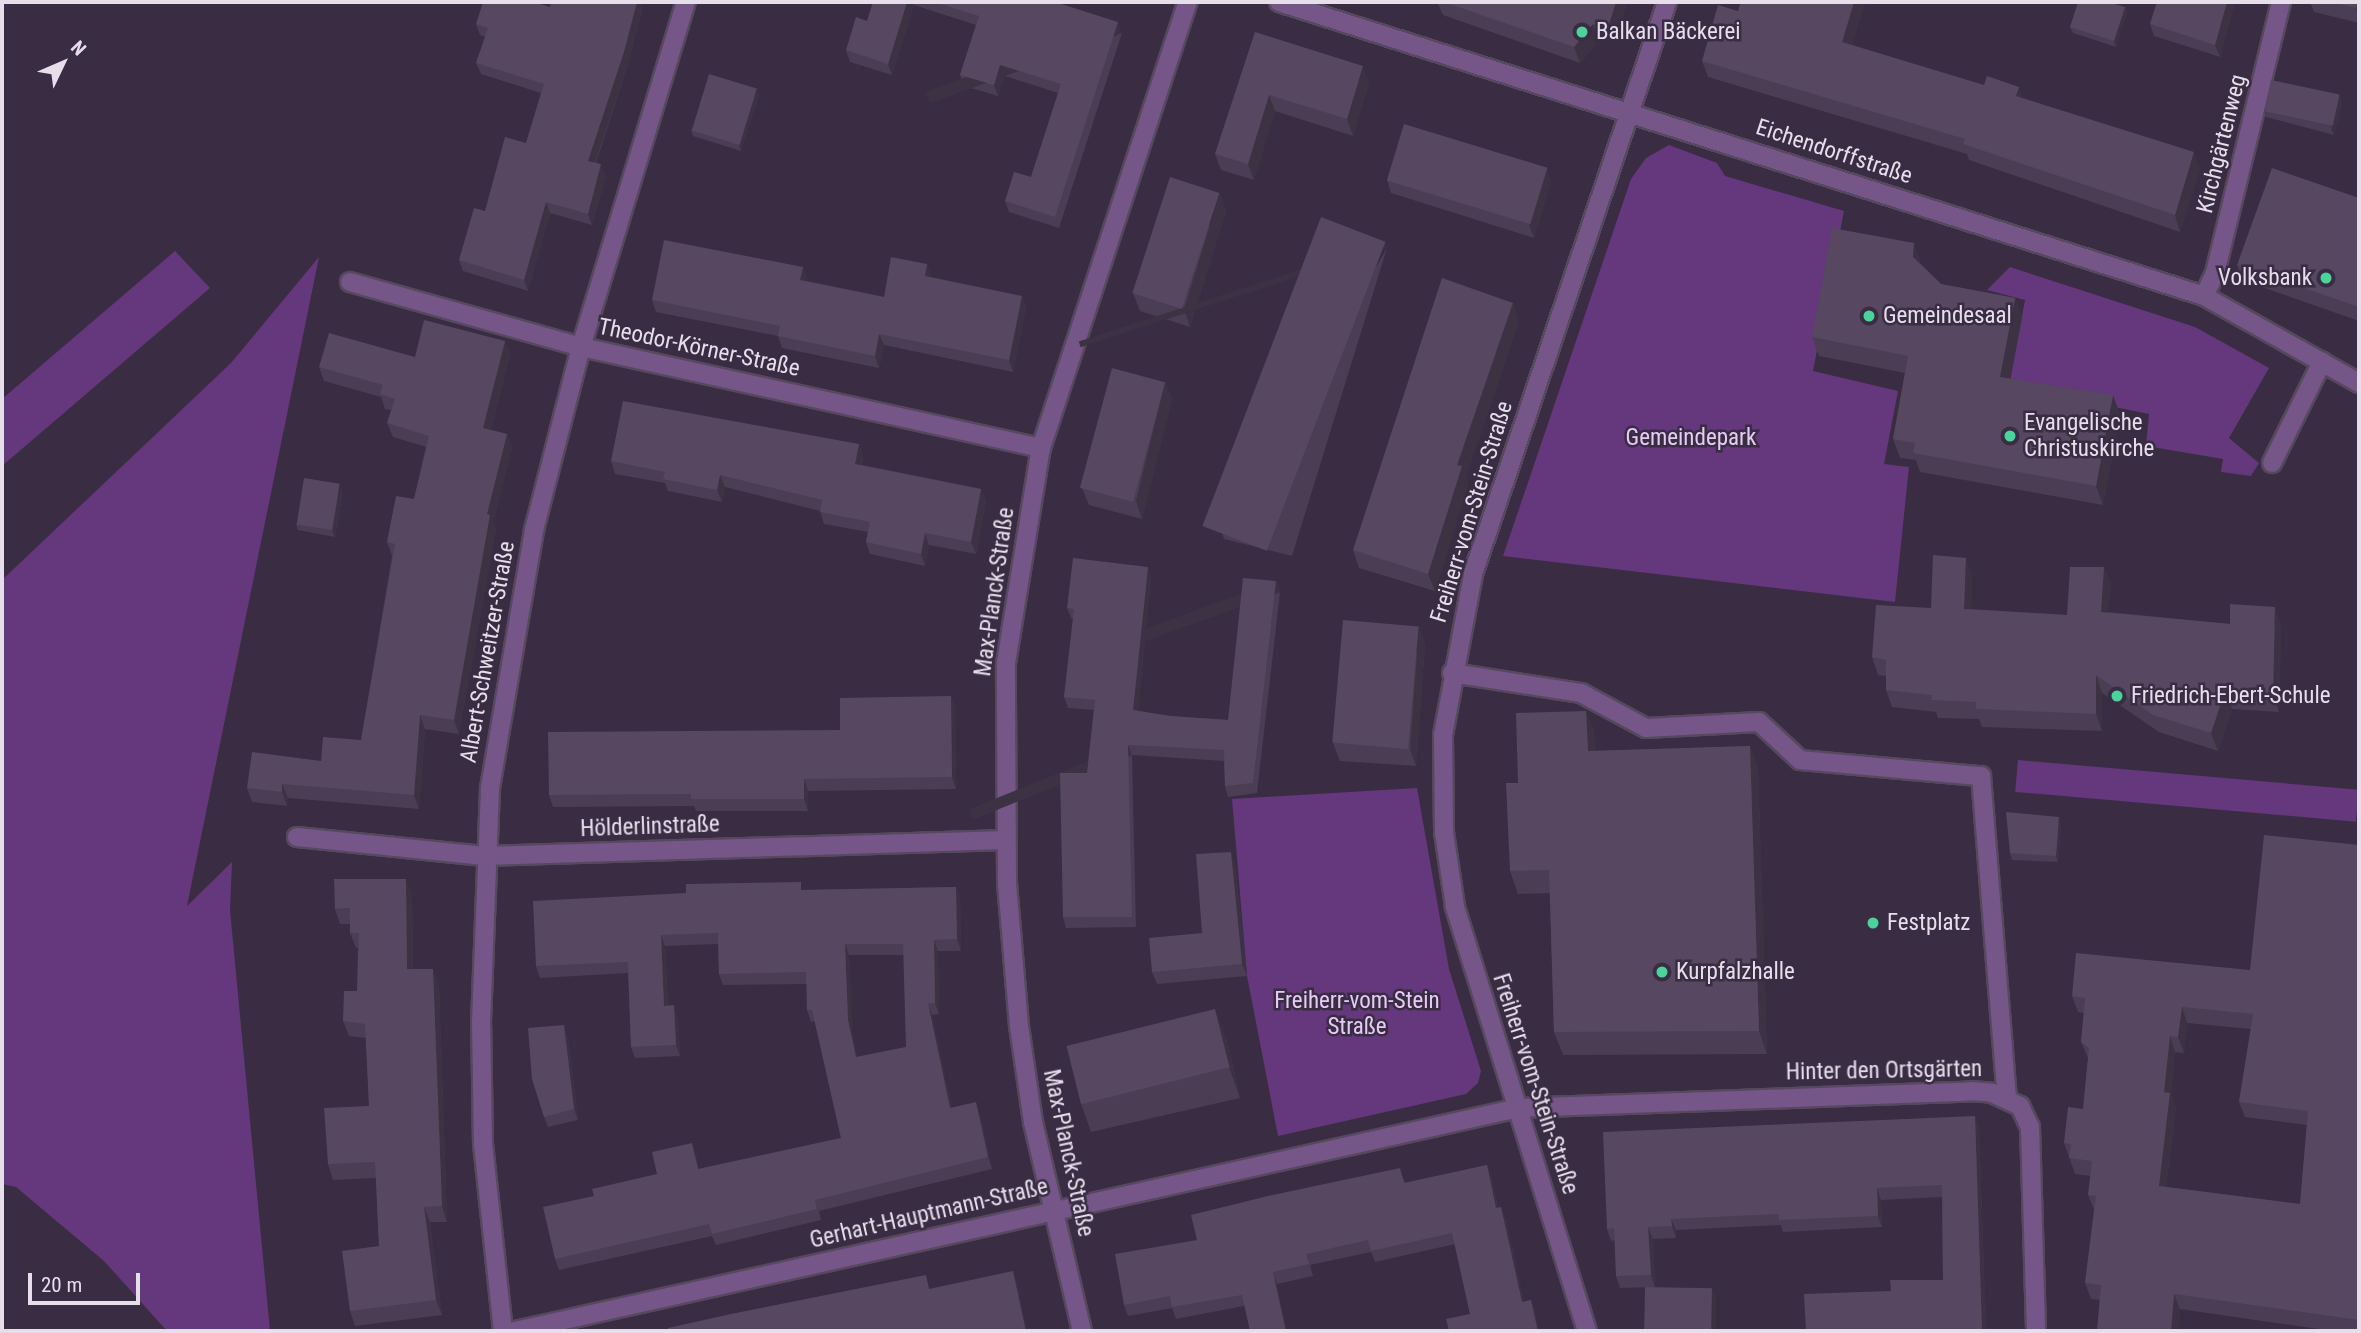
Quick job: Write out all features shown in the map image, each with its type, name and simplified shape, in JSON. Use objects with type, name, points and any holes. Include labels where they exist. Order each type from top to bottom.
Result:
[{"type":"street","name":"Albert-Schweitzer-Straße","points":[[503,1331],[483,1144],[484,856],[509,659],[534,530],[581,348],[686,2]]},
{"type":"street","name":"Max-Planck-Straße","points":[[1082,1331],[1054,1211],[1018,1026],[1006,840],[1006,663],[1041,448],[1188,2]]},
{"type":"street","name":"Eichendorffstraße","points":[[1279,2],[2203,296],[2359,383]]},
{"type":"street","name":"Freiherr-vom-Stein-Straße","points":[[1587,1331],[1469,959],[1449,872],[1443,767],[1452,673],[1473,574],[1667,2]]},
{"type":"street","name":"Kirchgärtenweg","points":[[2203,296],[2218,260],[2281,2]]},
{"type":"street","name":"Theodor-Körner-Straße","points":[[351,282],[581,348],[1041,448]]},
{"type":"street","points":[[2272,463],[2322,362]]},
{"type":"street","points":[[1452,673],[1581,693],[1646,728],[1759,722],[1800,760],[1981,776],[2007,1099]]},
{"type":"street","name":"Hölderlinstraße","points":[[297,838],[484,856],[1006,840]]},
{"type":"street","name":"Hinter den Ortsgärten","points":[[1518,1108],[1970,1091],[2007,1099],[2020,1106],[2030,1127],[2036,1331]]},
{"type":"street","name":"Gerhart-Hauptmann-Straße","points":[[515,1331],[1518,1108]]},
{"type":"green space","name":"Gemeindepark","points":[[1669,145],[1717,163],[1725,176],[1844,211],[1813,371],[1898,391],[1884,464],[1909,467],[1895,602],[1503,556],[1631,179],[1646,158]]},
{"type":"green space","points":[[175,251],[210,288],[2,466],[2,399]]},
{"type":"green space","points":[[319,257],[187,906],[232,862],[230,910],[270,1331],[167,1331],[104,1261],[16,1187],[2,1184],[2,580],[231,363]]},
{"type":"green space","points":[[2010,267],[2195,327],[2269,368],[2229,438],[2259,463],[2251,476],[2221,472],[2223,459],[2146,446],[2149,414],[2009,386],[2025,300],[1987,290]]},
{"type":"green space","points":[[2018,760],[2359,790],[2356,822],[2015,792]]},
{"type":"green space","name":"Freiherr-vom-Stein Straße","points":[[1417,788],[1449,969],[1481,1071],[1478,1083],[1466,1094],[1278,1136],[1247,976],[1232,799]]},
{"type":"building","points":[[483,2],[534,2],[550,7],[551,2],[637,2],[624,52],[588,161],[601,164],[588,214],[546,202],[524,280],[459,260],[474,208],[485,211],[505,137],[526,143],[544,84],[476,63],[488,28],[476,24]]},
{"type":"building","points":[[873,2],[907,2],[888,64],[846,50],[856,17],[867,21]]},
{"type":"building","points":[[934,2],[1055,2],[1118,22],[1055,217],[1005,201],[1014,172],[1031,177],[1061,84],[1000,65],[994,85],[960,75],[979,16]]},
{"type":"building","points":[[1444,2],[1616,2],[1609,24],[1593,24],[1574,47]]},
{"type":"building","points":[[1741,2],[1854,2],[1842,42],[1984,85],[1987,76],[2019,87],[2016,96],[2194,152],[2175,215],[1963,144],[1965,139],[1702,61],[1718,5],[1738,11]]},
{"type":"building","points":[[2078,2],[2108,2],[2125,7],[2114,41],[2070,27]]},
{"type":"building","points":[[2157,2],[2227,2],[2215,45],[2150,24]]},
{"type":"building","points":[[2331,2],[2358,2],[2356,8]]},
{"type":"building","points":[[1255,32],[1363,66],[1347,119],[1269,95],[1248,164],[1215,154]]},
{"type":"building","points":[[709,74],[757,89],[740,145],[692,130]]},
{"type":"building","points":[[2271,80],[2339,95],[2333,126],[2264,111]]},
{"type":"building","points":[[1404,124],[1547,168],[1530,224],[1387,180]]},
{"type":"building","points":[[2272,168],[2359,198],[2359,307],[2237,265]]},
{"type":"building","points":[[1170,177],[1219,193],[1182,309],[1132,293]]},
{"type":"building","points":[[1321,217],[1385,242],[1267,551],[1202,526]]},
{"type":"building","points":[[1832,228],[1914,243],[1913,257],[1941,284],[2015,298],[2000,377],[2113,395],[2096,486],[1913,453],[1915,443],[1893,439],[1908,356],[1812,337]]},
{"type":"building","points":[[664,240],[803,267],[800,280],[884,297],[891,257],[927,264],[925,276],[1022,296],[1009,360],[879,334],[875,356],[778,336],[780,326],[652,300]]},
{"type":"building","points":[[1442,278],[1513,303],[1457,465],[1462,466],[1428,574],[1353,550]]},
{"type":"building","points":[[424,320],[505,341],[483,428],[507,434],[487,514],[490,515],[454,720],[420,715],[414,795],[282,784],[282,792],[247,788],[252,752],[321,761],[323,737],[361,740],[395,544],[387,542],[396,496],[414,499],[429,436],[387,423],[395,399],[380,394],[383,385],[319,367],[329,333],[415,357]]},
{"type":"building","points":[[1112,368],[1165,382],[1133,502],[1080,488]]},
{"type":"building","points":[[623,401],[859,444],[855,464],[981,489],[971,542],[925,533],[921,554],[866,542],[870,522],[820,512],[822,500],[720,475],[717,490],[663,479],[665,472],[611,461]]},
{"type":"building","points":[[304,478],[340,484],[332,530],[297,524]]},
{"type":"building","points":[[1933,555],[1966,558],[1964,609],[2067,615],[2070,567],[2104,567],[2101,612],[2230,624],[2230,604],[2275,607],[2273,694],[2225,691],[2211,733],[2153,715],[2096,675],[2096,714],[1976,709],[1976,702],[1931,700],[1932,695],[1886,690],[1886,660],[1872,657],[1876,605],[1931,608]]},
{"type":"building","points":[[1073,558],[1148,567],[1133,710],[1170,716],[1228,720],[1243,578],[1276,581],[1253,783],[1225,786],[1224,750],[1128,745],[1132,917],[1063,917],[1060,773],[1087,773],[1095,700],[1064,697],[1074,609],[1067,608]]},
{"type":"building","points":[[1343,620],[1419,627],[1408,749],[1332,743]]},
{"type":"building","points":[[951,696],[952,777],[804,779],[804,799],[691,799],[691,794],[549,795],[548,732],[840,730],[840,698]]},
{"type":"building","name":"Kurpfalzhalle","points":[[1586,711],[1588,751],[1750,746],[1759,1031],[1554,1032],[1549,870],[1510,871],[1506,783],[1518,783],[1516,713]]},
{"type":"building","points":[[2006,812],[2059,817],[2056,856],[2010,853]]},
{"type":"building","points":[[2264,835],[2359,845],[2359,1320],[2174,1294],[2171,1331],[2097,1331],[2101,1285],[2085,1283],[2096,1196],[2088,1195],[2092,1161],[2069,1158],[2071,1144],[2064,1143],[2068,1107],[2083,1109],[2089,1048],[2081,1042],[2085,998],[2072,996],[2076,953],[2250,970]],"holes":[[[2182,1007],[2253,1014],[2239,1102],[2308,1111],[2300,1204],[2159,1186],[2170,1093],[2164,1092],[2170,1036],[2178,1037]]]},
{"type":"building","points":[[1231,852],[1242,964],[1152,972],[1149,938],[1202,933],[1196,854]]},
{"type":"building","points":[[334,879],[406,879],[407,969],[433,969],[442,1206],[424,1207],[436,1300],[350,1311],[342,1251],[379,1246],[375,1162],[328,1164],[324,1108],[369,1106],[365,1024],[343,1021],[344,991],[357,991],[359,933],[350,933],[350,908],[335,909]]},
{"type":"building","points":[[801,882],[801,890],[956,887],[957,939],[934,940],[935,1003],[928,1003],[950,1108],[976,1102],[988,1157],[815,1200],[817,1209],[712,1234],[709,1224],[555,1259],[543,1207],[594,1196],[592,1189],[657,1174],[652,1152],[692,1143],[698,1169],[841,1138],[812,1010],[807,1010],[806,972],[719,974],[718,933],[661,935],[664,1006],[674,1005],[676,1045],[631,1047],[628,962],[536,966],[533,901],[686,893],[686,884]],"holes":[[[845,944],[903,944],[906,1047],[856,1057],[848,1020]]]},
{"type":"building","points":[[1215,1009],[1230,1067],[1081,1104],[1067,1046]]},
{"type":"building","points":[[564,1025],[574,1109],[544,1117],[532,1079],[528,1028]]},
{"type":"building","points":[[1975,1116],[1982,1331],[1806,1331],[1804,1294],[1891,1291],[1890,1280],[1943,1280],[1942,1185],[1877,1188],[1878,1216],[1779,1220],[1779,1214],[1671,1219],[1672,1226],[1648,1227],[1651,1275],[1616,1276],[1614,1228],[1607,1229],[1603,1132]]},
{"type":"building","points":[[1487,1165],[1496,1208],[1501,1207],[1522,1302],[1531,1300],[1538,1331],[1449,1331],[1446,1319],[1470,1314],[1452,1233],[1371,1251],[1368,1240],[1306,1254],[1309,1264],[1273,1272],[1286,1331],[1250,1331],[1242,1295],[1172,1307],[1170,1296],[1124,1305],[1115,1254],[1197,1240],[1191,1215],[1400,1168],[1404,1183]]},
{"type":"building","points":[[1013,1271],[1026,1331],[668,1331],[668,1328],[731,1314],[926,1275],[929,1289]]},
{"type":"building","points":[[1645,1287],[1712,1288],[1711,1331],[1644,1331]]},
{"type":"place","name":"Balkan Bäckerei","points":[[1582,32]]},
{"type":"place","name":"Volksbank","points":[[2326,278]]},
{"type":"place","name":"Gemeindesaal","points":[[1869,316]]},
{"type":"place","name":"Evangelische Christuskirche","points":[[2010,436]]},
{"type":"place","name":"Friedrich-Ebert-Schule","points":[[2117,696]]},
{"type":"place","name":"Festplatz","points":[[1873,923]]},
{"type":"place","name":"Kurpfalzhalle","points":[[1662,972]]}]
